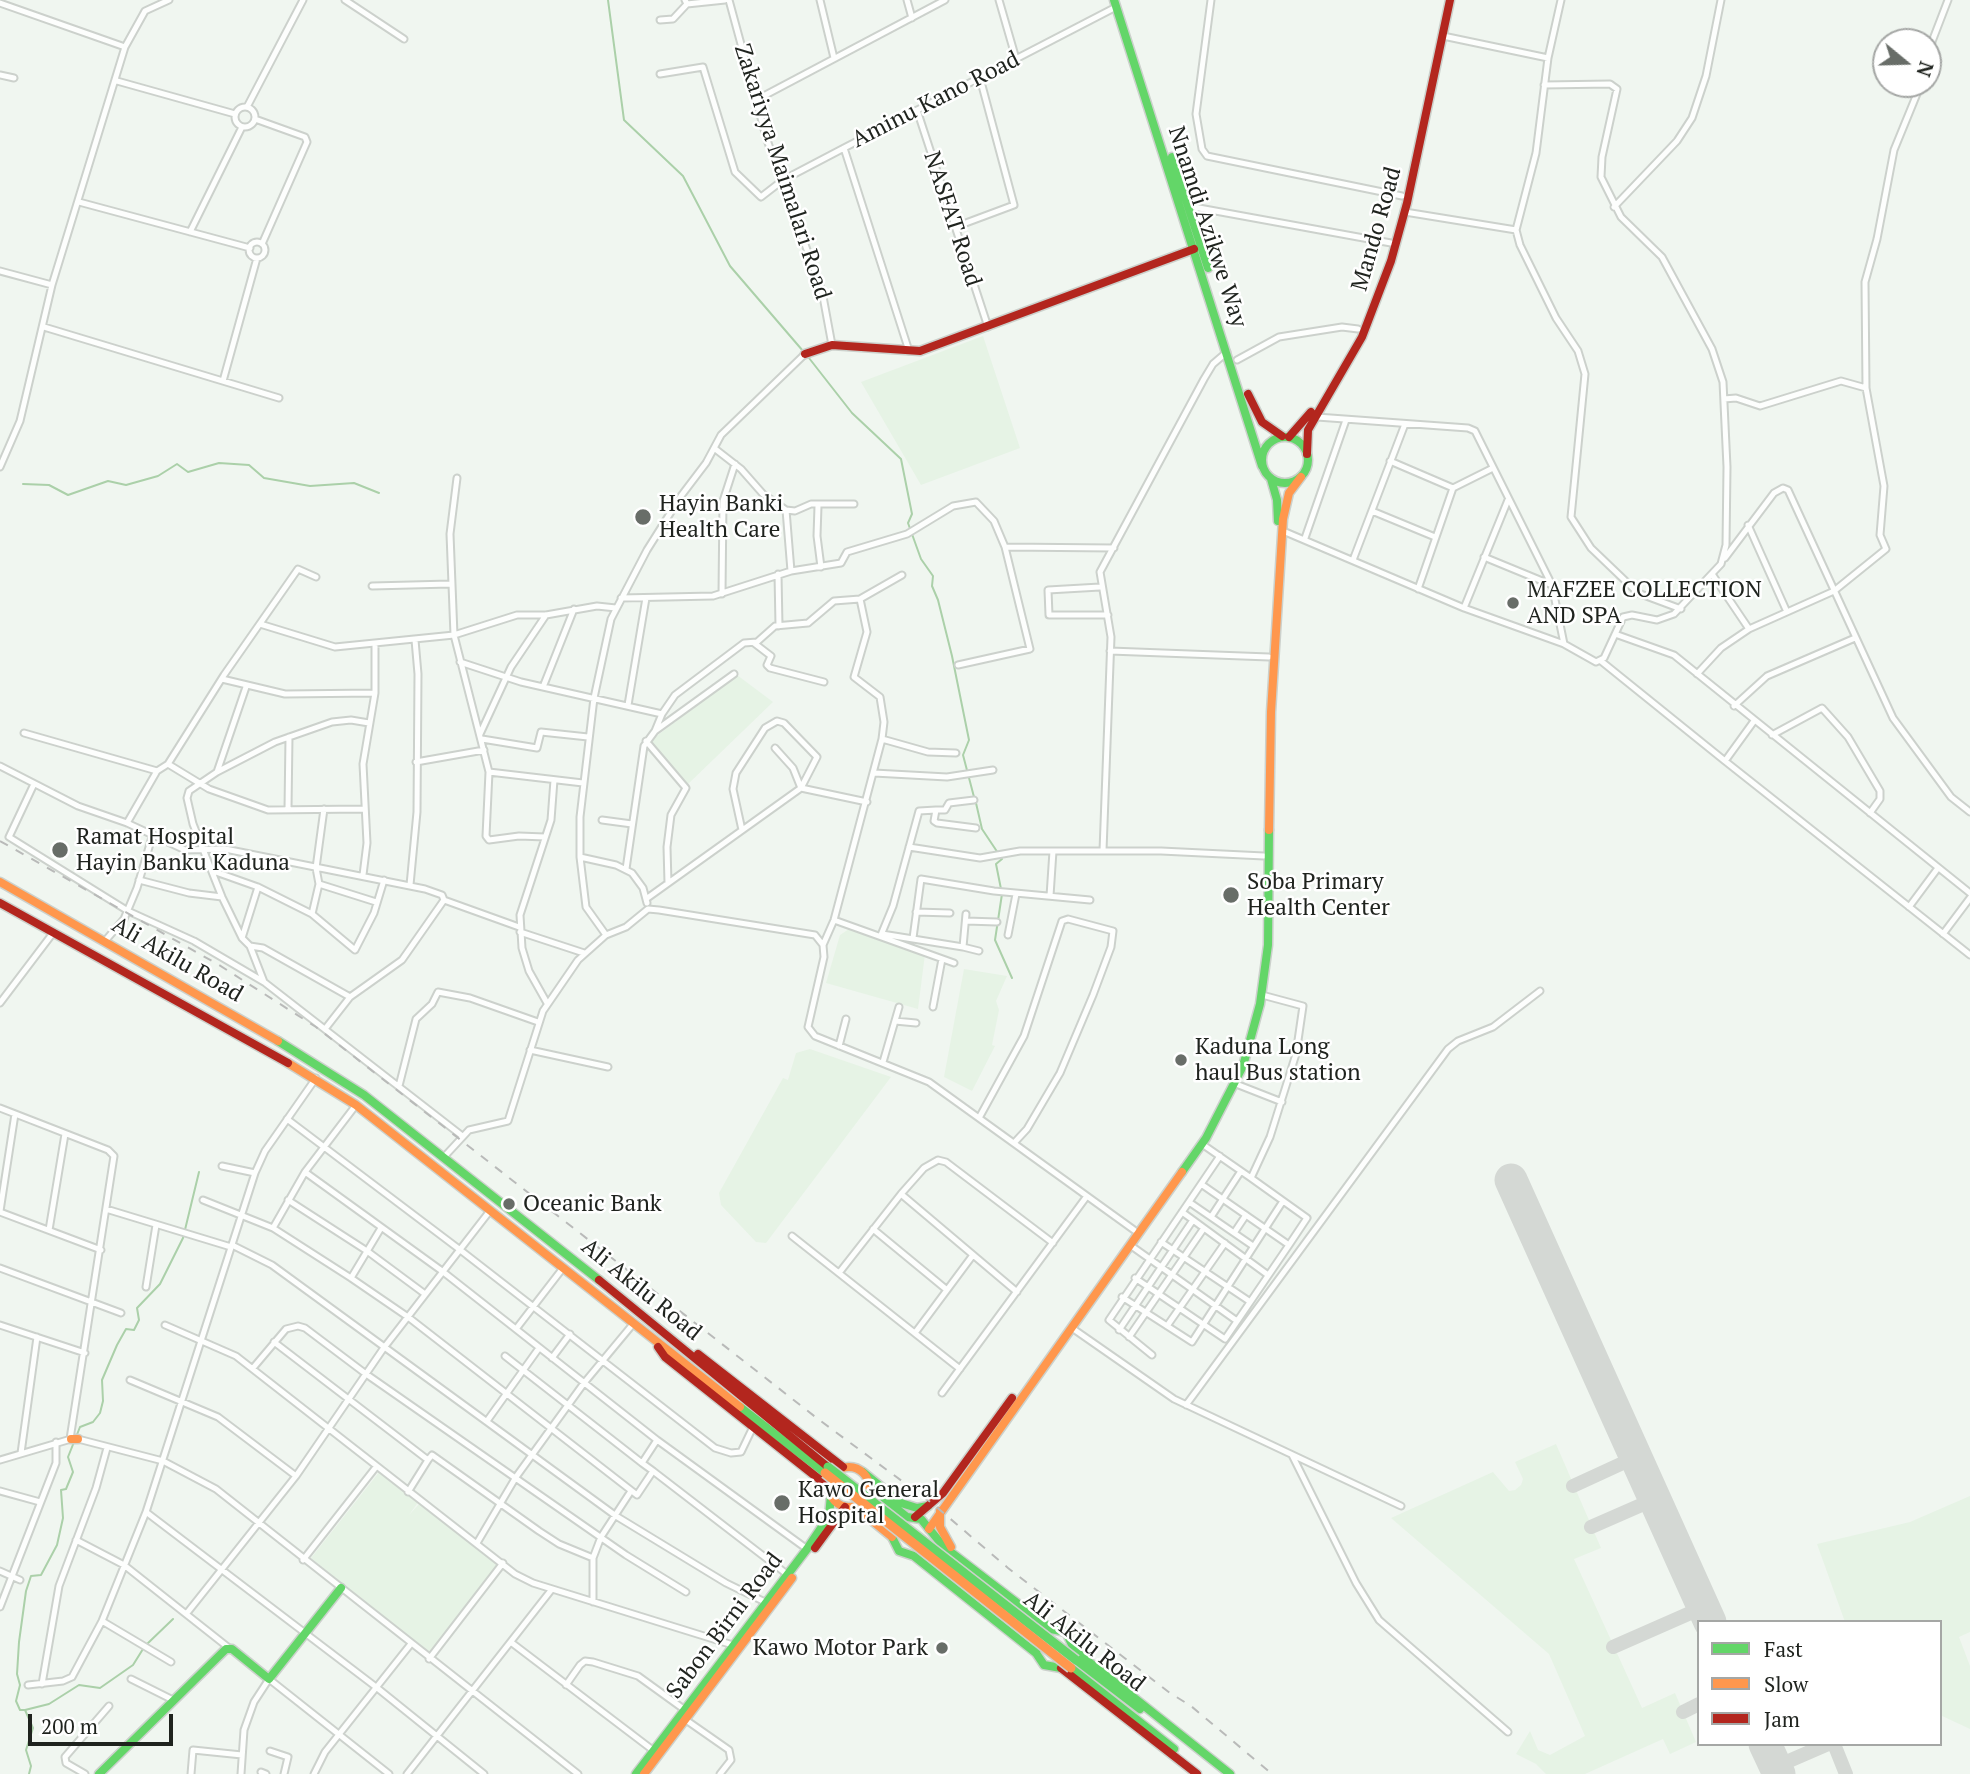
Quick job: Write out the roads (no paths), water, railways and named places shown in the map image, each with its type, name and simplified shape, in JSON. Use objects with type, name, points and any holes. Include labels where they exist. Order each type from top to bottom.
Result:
[{"type":"main road","name":"Mando Road","points":[[1286,436],[1309,416],[1359,329],[1391,243],[1444,0]]},
{"type":"main road","name":"Mando Road","points":[[1307,454],[1306,436],[1344,372],[1371,318],[1405,212],[1450,0]]},
{"type":"main road","name":"Nnamdi Azikwe Way","points":[[1117,2],[1257,415],[1268,428],[1286,436]]},
{"type":"main road","name":"Nnamdi Azikwe Way","points":[[1117,2],[1262,466]]},
{"type":"main road","points":[[807,353],[832,345],[909,351],[937,346],[1194,249]]},
{"type":"main road","points":[[892,1537],[896,1524],[935,1508],[1071,1327],[1202,1144],[1236,1084],[1250,1046],[1262,995],[1269,923],[1271,712],[1283,531],[1287,500],[1306,470],[1307,454],[1297,440],[1286,436],[1275,439],[1264,450],[1262,466],[1271,479],[1278,508],[1269,657],[1264,926],[1259,980],[1242,1054],[1225,1093],[1205,1128],[935,1508],[927,1549],[914,1556]]},
{"type":"main road","points":[[1271,479],[1286,483],[1301,477]]},
{"type":"main road","name":"Ali Akilu Road","points":[[0,882],[324,1068],[444,1157],[659,1330],[826,1470]]},
{"type":"main road","name":"Ali Akilu Road","points":[[0,903],[316,1079],[356,1105],[632,1324],[826,1470],[1071,1662],[1205,1774]]},
{"type":"main road","points":[[176,1001],[184,986]]},
{"type":"main road","points":[[659,1330],[678,1338],[843,1467]]},
{"type":"main road","points":[[653,1339],[665,1357],[830,1491],[838,1505],[859,1510],[892,1537],[899,1551],[914,1556],[1036,1653],[1044,1665],[1071,1662],[1197,1774]]},
{"type":"main road","points":[[830,1491],[835,1472],[843,1467],[854,1467],[908,1507],[935,1508]]},
{"type":"main road","points":[[863,1472],[870,1487],[1051,1629]]},
{"type":"main road","points":[[829,1528],[842,1516],[859,1510],[870,1487]]},
{"type":"main road","name":"Sabon Birni Road","points":[[644,1774],[829,1516],[830,1491]]},
{"type":"main road","name":"Sabon Birni Road","points":[[636,1774],[686,1716],[845,1507]]},
{"type":"main road","points":[[935,1508],[941,1531],[956,1556]]},
{"type":"main road","points":[[99,1774],[229,1648],[269,1679],[341,1588]]},
{"type":"main road","points":[[1036,1653],[1039,1638],[1051,1629],[1059,1629],[1071,1637],[1071,1662]]},
{"type":"main road","name":"Ali Akilu Road","points":[[1071,1662],[1228,1774]]},
{"type":"street","points":[[0,467],[20,421],[52,285],[117,81],[125,47],[145,11],[169,0]]},
{"type":"street","points":[[247,107],[303,0]]},
{"type":"street","points":[[345,0],[404,39]]},
{"type":"street","points":[[660,20],[679,15],[686,2],[727,0]]},
{"type":"street","name":"Zakariyya Maimalari Road","points":[[727,0],[756,100],[822,291],[832,345]]},
{"type":"street","points":[[820,0],[835,58]]},
{"type":"street","points":[[907,0],[912,18]]},
{"type":"street","points":[[756,100],[946,0]]},
{"type":"street","points":[[999,0],[1016,59]]},
{"type":"street","points":[[1211,0],[1196,106],[1200,141],[1207,156],[1402,196]]},
{"type":"street","points":[[1561,0],[1548,58],[1536,153],[1516,230],[1520,245],[1550,306],[1578,351],[1585,374],[1571,517],[1591,548],[1638,593],[1681,609]]},
{"type":"street","points":[[1614,207],[1677,141],[1692,118],[1706,76],[1721,0]]},
{"type":"street","points":[[1937,28],[1948,0]]},
{"type":"street","name":"Aminu Kano Road","points":[[660,74],[703,66],[732,164],[738,177],[758,197],[783,180],[1016,59],[1117,2]]},
{"type":"street","points":[[0,3],[125,47]]},
{"type":"street","points":[[1443,36],[1548,58]]},
{"type":"street","points":[[0,75],[14,78]]},
{"type":"street","points":[[955,227],[1014,205],[980,78]]},
{"type":"street","points":[[117,81],[235,114]]},
{"type":"street","points":[[1544,85],[1609,84],[1618,89],[1601,169],[1614,207],[1662,257],[1713,349],[1723,382],[1727,480],[1726,545],[1721,564]]},
{"type":"street","points":[[1697,674],[1721,648],[1749,629],[1834,591],[1886,549],[1880,535],[1884,486],[1866,388],[1865,282],[1877,239],[1895,150],[1915,98]]},
{"type":"street","points":[[247,107],[252,110],[255,119],[250,126],[242,127],[236,122],[235,114],[240,108],[247,107]]},
{"type":"street","name":"NASFAT Road","points":[[917,110],[988,328]]},
{"type":"street","points":[[223,381],[257,258],[265,253],[262,244],[307,142],[304,137],[255,119]]},
{"type":"street","points":[[190,232],[242,127]]},
{"type":"street","points":[[844,148],[909,351]]},
{"type":"street","points":[[79,202],[250,248]]},
{"type":"street","points":[[1188,206],[1391,243]]},
{"type":"street","points":[[1405,212],[1516,230]]},
{"type":"street","points":[[250,248],[257,242],[262,244]]},
{"type":"street","points":[[250,248],[253,257],[257,258]]},
{"type":"street","points":[[0,272],[52,285]]},
{"type":"street","points":[[44,327],[279,398]]},
{"type":"street","points":[[1237,360],[1279,337],[1342,327],[1359,329]]},
{"type":"street","points":[[1103,851],[1110,651],[1108,615],[1100,587],[1100,572],[1213,364],[1227,352]]},
{"type":"street","points":[[606,935],[586,907],[580,857],[588,737],[608,631],[621,598],[662,524],[726,428],[807,353]]},
{"type":"street","points":[[1724,399],[1736,398],[1760,406],[1840,382],[1866,388]]},
{"type":"street","points":[[1315,417],[1472,429],[1478,435],[1491,469],[1552,585],[1564,644]]},
{"type":"street","points":[[1305,538],[1346,419]]},
{"type":"street","points":[[1353,560],[1405,424]]},
{"type":"street","points":[[714,448],[735,464],[763,494],[786,510],[854,504]]},
{"type":"street","points":[[1390,461],[1453,488]]},
{"type":"street","points":[[722,594],[723,501],[735,464]]},
{"type":"street","points":[[1418,589],[1453,488],[1491,469]]},
{"type":"street","points":[[457,478],[450,534],[454,635],[489,772],[487,839],[545,837]]},
{"type":"street","points":[[1601,662],[1626,615],[1657,620],[1665,619],[1681,609],[1721,564],[1748,524],[1774,493],[1783,488],[1788,489],[1893,718],[1951,797],[1970,812]]},
{"type":"street","points":[[1464,608],[1508,500]]},
{"type":"street","points":[[621,598],[722,594],[778,574],[841,563],[847,552],[910,533],[953,506],[965,501],[976,502],[994,521],[1005,547],[1025,619],[1030,651],[958,665]]},
{"type":"street","points":[[818,506],[817,536],[821,567]]},
{"type":"street","points":[[786,510],[791,571]]},
{"type":"street","points":[[1372,511],[1435,537]]},
{"type":"street","points":[[1748,524],[1787,612]]},
{"type":"street","points":[[1283,531],[1305,538],[1464,608],[1564,644],[1596,662],[1601,662],[1970,955]]},
{"type":"street","points":[[1005,547],[1114,548]]},
{"type":"street","points":[[1484,557],[1552,585]]},
{"type":"street","points":[[127,823],[157,771],[168,764],[222,679],[298,569],[316,577]]},
{"type":"street","points":[[778,574],[779,626]]},
{"type":"street","points":[[1712,574],[1749,629]]},
{"type":"street","points":[[754,643],[770,629],[808,623],[834,601],[860,599],[902,575]]},
{"type":"street","points":[[372,586],[450,584]]},
{"type":"street","points":[[1100,587],[1048,590],[1049,615],[1108,615]]},
{"type":"street","points":[[628,705],[646,598]]},
{"type":"street","points":[[860,599],[867,632],[854,677],[880,697],[884,722],[882,739],[834,920],[823,945],[824,957],[808,1027],[815,1036],[929,1082],[1134,1230]]},
{"type":"street","points":[[260,624],[335,647],[375,646],[454,635],[517,615],[545,615],[597,606],[616,608]]},
{"type":"street","points":[[543,687],[574,609]]},
{"type":"street","points":[[481,737],[508,675],[545,615]]},
{"type":"street","points":[[1615,634],[1674,655],[1734,706],[1970,893]]},
{"type":"street","points":[[1734,706],[1767,676],[1855,638]]},
{"type":"street","points":[[411,886],[417,812],[418,674],[415,640]]},
{"type":"street","points":[[655,731],[662,714],[675,695],[744,643],[754,643],[771,656],[767,665],[770,668],[824,682]]},
{"type":"street","points":[[363,875],[367,843],[363,764],[375,693],[375,646]]},
{"type":"street","points":[[1110,651],[1269,657]]},
{"type":"street","points":[[460,662],[543,687],[662,714]]},
{"type":"street","points":[[626,869],[646,741],[655,731],[734,674]]},
{"type":"street","points":[[222,679],[246,687],[285,694],[375,693]]},
{"type":"street","points":[[217,772],[246,687]]},
{"type":"street","points":[[1772,735],[1822,708],[1848,737],[1880,791],[1880,799],[1870,813]]},
{"type":"street","points":[[264,982],[250,946],[242,938],[222,897],[187,798],[197,783],[289,737],[332,722],[351,720],[369,723]]},
{"type":"street","points":[[646,900],[801,788],[817,757],[784,723],[777,720],[765,727],[734,780],[742,830]]},
{"type":"street","points":[[1725,761],[1754,721]]},
{"type":"street","points":[[481,737],[537,748],[541,732],[588,737]]},
{"type":"street","points":[[24,733],[157,771]]},
{"type":"street","points":[[288,808],[289,737]]},
{"type":"street","points":[[882,739],[928,752],[956,753]]},
{"type":"street","points":[[646,741],[686,788],[671,811],[667,847],[668,883]]},
{"type":"street","points":[[775,748],[793,768],[801,788]]},
{"type":"street","points":[[416,762],[484,750]]},
{"type":"street","points":[[168,764],[197,783],[268,810],[364,809]]},
{"type":"street","points":[[0,766],[78,806],[127,823],[152,837],[185,850],[225,849],[411,886],[440,894],[444,900],[584,953]]},
{"type":"street","points":[[874,772],[922,777],[993,770]]},
{"type":"street","points":[[489,772],[583,783]]},
{"type":"street","points":[[547,1003],[529,971],[520,930],[521,908],[530,891],[551,820],[554,780]]},
{"type":"street","points":[[34,784],[9,837],[128,911],[194,941],[264,982],[461,1135]]},
{"type":"street","points":[[801,788],[867,802]]},
{"type":"street","points":[[881,934],[919,811],[945,810],[949,803],[974,800]]},
{"type":"street","points":[[312,914],[319,884],[316,868],[324,809]]},
{"type":"street","points":[[936,810],[935,822],[976,828]]},
{"type":"street","points":[[602,820],[632,824]]},
{"type":"street","points":[[104,941],[117,930],[128,911],[152,837]]},
{"type":"street","points":[[909,847],[969,857],[1054,851],[1264,856]]},
{"type":"street","points":[[1050,896],[1054,851]]},
{"type":"street","points":[[580,857],[626,869],[643,888],[649,909]]},
{"type":"street","points":[[1909,906],[1938,868]]},
{"type":"street","points":[[212,871],[258,887],[312,914],[355,950],[384,880]]},
{"type":"street","points":[[914,937],[921,879],[1016,894],[1090,900]]},
{"type":"street","points":[[139,880],[189,893],[222,897]]},
{"type":"street","points":[[319,884],[376,902]]},
{"type":"street","points":[[242,938],[258,887]]},
{"type":"street","points":[[1008,935],[1016,894]]},
{"type":"street","points":[[1943,934],[1970,898]]},
{"type":"street","points":[[325,1030],[350,997],[402,960],[418,936],[435,918],[444,900]]},
{"type":"street","points":[[444,1157],[461,1135],[477,1127],[509,1121],[538,1022],[547,1003],[584,953],[606,935],[626,927],[649,909],[815,934],[823,945]]},
{"type":"street","points":[[916,912],[950,913]]},
{"type":"street","points":[[963,947],[966,918],[997,922]]},
{"type":"street","points":[[979,1118],[1024,1037],[1062,921],[1068,919],[1113,931],[1102,971],[1060,1073],[1027,1129],[1014,1143]]},
{"type":"street","points":[[834,920],[881,934],[954,963]]},
{"type":"street","points":[[0,1003],[53,933]]},
{"type":"street","points":[[881,934],[914,937],[979,951]]},
{"type":"street","points":[[250,946],[262,948],[350,997]]},
{"type":"street","points":[[933,1007],[942,959]]},
{"type":"street","points":[[1186,1405],[1448,1049],[1458,1041],[1493,1027],[1541,991]]},
{"type":"street","points":[[399,1086],[416,1019],[432,1004],[438,992],[470,998],[538,1022]]},
{"type":"street","points":[[1251,1178],[1282,1102],[1296,1054],[1303,1006],[1262,995]]},
{"type":"street","points":[[883,1062],[898,1007]]},
{"type":"street","points":[[838,1046],[846,1019]]},
{"type":"street","points":[[895,1021],[916,1023]]},
{"type":"street","points":[[530,1050],[608,1067]]},
{"type":"street","points":[[28,1685],[63,1681],[77,1672],[102,1621],[146,1512],[255,1173],[287,1119],[316,1079]]},
{"type":"street","points":[[1236,1084],[1282,1102]]},
{"type":"street","points":[[273,1228],[305,1171],[356,1105]]},
{"type":"street","points":[[0,1108],[108,1150],[114,1156],[73,1439]]},
{"type":"street","points":[[15,1114],[0,1211],[101,1250]]},
{"type":"street","points":[[287,1119],[715,1448],[731,1453],[741,1452],[753,1427]]},
{"type":"street","points":[[49,1230],[65,1134]]},
{"type":"street","points":[[1135,1278],[1225,1339],[1307,1218],[1202,1144]]},
{"type":"street","points":[[1152,1355],[1109,1322],[1122,1297],[1220,1156]]},
{"type":"street","points":[[839,1273],[901,1194],[931,1163],[946,1162],[1053,1243]]},
{"type":"street","points":[[222,1166],[255,1173]]},
{"type":"street","points":[[305,1171],[442,1271],[657,1440],[807,1549]]},
{"type":"street","points":[[1210,1217],[1241,1171]]},
{"type":"street","points":[[1201,1184],[1289,1245]]},
{"type":"street","points":[[901,1194],[1017,1292]]},
{"type":"street","points":[[942,1393],[1087,1196]]},
{"type":"street","points":[[203,1200],[242,1213],[273,1228],[351,1278],[408,1317],[637,1495],[653,1471]]},
{"type":"street","points":[[288,1200],[367,1251],[425,1294]]},
{"type":"street","points":[[1122,1297],[1192,1342],[1283,1201]]},
{"type":"street","points":[[1189,1202],[1253,1246]]},
{"type":"street","points":[[106,1209],[231,1246],[272,1265],[383,1349],[616,1516],[726,1583],[767,1603]]},
{"type":"street","points":[[187,1613],[296,1476],[331,1429],[383,1349],[489,1212]]},
{"type":"street","points":[[1182,1212],[1268,1275]]},
{"type":"street","points":[[1167,1326],[1223,1241],[1246,1215]]},
{"type":"street","points":[[1119,1330],[1193,1220]]},
{"type":"street","points":[[146,1287],[156,1225]]},
{"type":"street","points":[[351,1278],[381,1228]]},
{"type":"street","points":[[1129,1337],[1204,1228]]},
{"type":"street","points":[[873,1229],[947,1290]]},
{"type":"street","points":[[792,1236],[960,1369]]},
{"type":"street","points":[[1161,1242],[1249,1301]]},
{"type":"street","points":[[1130,1245],[1170,1276],[1237,1321]]},
{"type":"street","points":[[915,1333],[973,1255]]},
{"type":"street","points":[[0,1268],[121,1313]]},
{"type":"street","points":[[516,1329],[563,1268]]},
{"type":"street","points":[[1112,1314],[1124,1322]]},
{"type":"street","points":[[477,1543],[516,1477],[584,1383],[632,1324]]},
{"type":"street","points":[[0,1325],[85,1353]]},
{"type":"street","points":[[165,1325],[203,1339],[253,1368],[515,1574],[552,1589],[736,1646]]},
{"type":"street","points":[[253,1368],[286,1329],[298,1326],[601,1537],[686,1592]]},
{"type":"street","points":[[1071,1327],[1186,1405],[1401,1506]]},
{"type":"street","points":[[552,1358],[570,1334]]},
{"type":"street","points":[[21,1453],[37,1337]]},
{"type":"street","points":[[274,1342],[428,1460]]},
{"type":"street","points":[[487,1421],[539,1348]]},
{"type":"street","points":[[505,1356],[788,1575]]},
{"type":"street","points":[[130,1380],[219,1417],[296,1476]]},
{"type":"street","points":[[0,1460],[73,1439],[163,1461],[203,1480],[410,1645],[578,1774]]},
{"type":"street","points":[[642,1463],[657,1440]]},
{"type":"street","points":[[0,1607],[10,1575],[56,1463],[56,1442]]},
{"type":"street","points":[[42,1684],[53,1611],[96,1488],[107,1448]]},
{"type":"street","points":[[1291,1453],[1356,1583],[1379,1620],[1508,1732]]},
{"type":"street","points":[[408,1492],[432,1455],[559,1544],[593,1558]]},
{"type":"street","points":[[303,1560],[376,1466]]},
{"type":"street","points":[[0,1491],[40,1502]]},
{"type":"street","points":[[593,1602],[593,1558],[601,1537],[631,1491]]},
{"type":"street","points":[[146,1512],[376,1687],[484,1774]]},
{"type":"street","points":[[76,1540],[124,1565],[229,1648]]},
{"type":"street","points":[[429,1659],[503,1563]]},
{"type":"street","points":[[0,1571],[20,1580]]},
{"type":"street","points":[[407,1774],[552,1589]]},
{"type":"street","points":[[102,1621],[171,1662]]},
{"type":"street","points":[[512,1643],[654,1751]]},
{"type":"street","points":[[314,1774],[320,1758],[410,1645]]},
{"type":"street","points":[[566,1685],[585,1661],[638,1676],[729,1750],[731,1760],[720,1774]]},
{"type":"street","points":[[131,1679],[173,1700]]},
{"type":"street","points":[[241,1774],[243,1739],[249,1716],[269,1679],[389,1774]]},
{"type":"street","points":[[85,1774],[66,1763],[65,1757],[109,1706]]},
{"type":"street","points":[[191,1774],[192,1750],[242,1755]]},
{"type":"street","points":[[270,1751],[288,1757],[285,1774]]},
{"type":"waterway","points":[[608,0],[624,120],[683,176],[730,266],[803,351]]},
{"type":"waterway","points":[[809,358],[852,413],[901,459],[912,514],[908,523],[921,559],[933,576],[932,586],[952,656],[969,740],[963,755],[974,797]]},
{"type":"waterway","points":[[23,484],[49,485],[68,495],[108,481],[126,485],[158,476],[177,464],[188,472],[219,463],[249,465],[264,478],[310,486],[354,483],[379,493]]},
{"type":"waterway","points":[[976,803],[982,829],[1002,859],[996,864],[1002,894],[995,940],[1012,978]]},
{"type":"waterway","points":[[76,1437],[80,1427],[93,1422],[100,1413],[103,1401],[102,1380],[117,1345],[126,1329],[134,1330],[139,1320],[137,1308],[160,1284],[183,1238],[199,1172]]},
{"type":"waterway","points":[[25,1710],[20,1710],[16,1701],[20,1685],[17,1674],[19,1642],[26,1591],[31,1576],[41,1575],[57,1545],[63,1518],[61,1490],[66,1489],[73,1472],[68,1457],[74,1442]]},
{"type":"waterway","points":[[146,1645],[173,1619]]},
{"type":"waterway","points":[[29,1774],[31,1766],[26,1750],[33,1728],[25,1710],[49,1704],[79,1685],[100,1688],[133,1665],[143,1649]]},
{"type":"railway","points":[[0,841],[219,965],[316,1027],[818,1419],[933,1504],[1008,1568],[1170,1693],[1191,1706],[1272,1774]]},
{"type":"place","name":"Hayin Banki Health Care","points":[[643,517]]},
{"type":"place","name":"MAFZEE COLLECTION AND SPA","points":[[1513,603]]},
{"type":"place","name":"Ramat Hospital Hayin Banku Kaduna","points":[[60,850]]},
{"type":"place","name":"Soba Primary Health Center","points":[[1231,895]]},
{"type":"place","name":"Kaduna Long haul Bus station","points":[[1181,1060]]},
{"type":"place","name":"Oceanic Bank","points":[[509,1204]]},
{"type":"place","name":"Kawo General Hospital","points":[[782,1503]]},
{"type":"place","name":"Kawo Motor Park","points":[[942,1648]]}]
